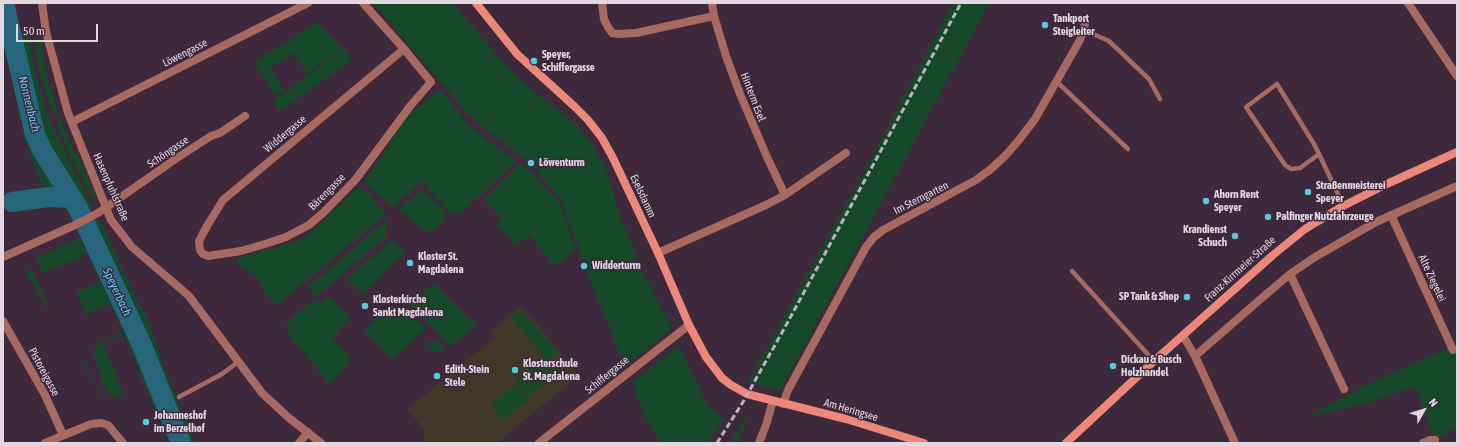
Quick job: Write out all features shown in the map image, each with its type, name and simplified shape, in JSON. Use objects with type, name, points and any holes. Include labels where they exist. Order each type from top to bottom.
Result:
[{"type":"street","name":"Hasenpfuhlstraße","points":[[42,3],[50,50],[72,122],[105,208],[118,230],[132,247],[190,296],[238,362],[274,405],[321,443]]},
{"type":"street","name":"Löwengasse","points":[[72,122],[308,3]]},
{"type":"street","points":[[363,3],[404,50]]},
{"type":"street","name":"Eselsdamm","points":[[476,3],[517,54],[574,106],[588,120],[602,138],[658,253],[689,325],[706,357],[722,378],[732,385],[747,394],[773,401]]},
{"type":"street","points":[[602,3],[604,19],[608,27],[612,33],[618,34],[636,33],[714,16]]},
{"type":"street","name":"Hinterm Esel","points":[[712,3],[714,16],[740,94],[752,124],[785,194]]},
{"type":"street","points":[[1408,3],[1457,76]]},
{"type":"street","name":"Im Sterngarten","points":[[783,404],[788,390],[860,258],[874,237],[898,222],[959,190],[991,169],[1020,140],[1035,118],[1080,40],[1085,27]]},
{"type":"street","name":"Bärengasse","points":[[200,250],[203,254],[208,256],[241,251],[286,237],[310,225],[324,212],[356,179],[414,100],[431,82],[404,50]]},
{"type":"street","name":"Widdergasse","points":[[200,250],[199,242],[223,200],[404,50]]},
{"type":"street","name":"Schöngasse","points":[[3,257],[96,214],[177,158],[211,136],[220,133],[245,116]]},
{"type":"street","name":"Franz-Kirrmeier-Straße","points":[[1066,443],[1154,361],[1305,229],[1343,206],[1457,152]]},
{"type":"street","points":[[658,253],[766,205],[846,153]]},
{"type":"street","points":[[1195,356],[1290,274],[1315,257],[1391,215],[1457,186]]},
{"type":"street","name":"Alte Ziegelei","points":[[1391,215],[1453,350]]},
{"type":"street","points":[[1290,274],[1344,389]]},
{"type":"street","name":"Pistoreigasse","points":[[3,320],[45,395],[63,435]]},
{"type":"street","name":"Schiffergasse","points":[[539,443],[689,325]]},
{"type":"street","points":[[1183,336],[1195,356],[1235,443]]},
{"type":"street","points":[[758,443],[766,425],[773,401]]},
{"type":"street","name":"Am Heringsee","points":[[773,401],[846,419],[924,443]]},
{"type":"street","points":[[45,443],[91,424],[101,423],[108,426],[123,443]]},
{"type":"street","points":[[299,443],[308,432]]},
{"type":"street","points":[[1423,443],[1430,440],[1435,440]]},
{"type":"lane","points":[[1085,27],[1109,41],[1149,79],[1160,99]]},
{"type":"lane","points":[[1056,81],[1128,149]]},
{"type":"lane","points":[[1319,154],[1300,168],[1291,168],[1285,164],[1246,107],[1277,84],[1314,144],[1319,154],[1343,206]]},
{"type":"lane","points":[[1072,270],[1154,361]]},
{"type":"lane","points":[[178,397],[222,374],[238,362]]},
{"type":"shaded area","name":"Klosterschule St. Magdalena","points":[[521,305],[579,375],[497,443],[428,443],[424,437],[424,430],[407,409],[495,338],[490,331]]},
{"type":"green space","points":[[3,3],[11,3],[21,37],[28,35],[34,68],[49,120],[92,206],[90,210],[72,219],[63,206],[53,205],[44,192],[25,139],[3,43]]},
{"type":"green space","points":[[373,3],[452,3],[511,71],[537,94],[574,122],[591,142],[605,167],[613,190],[617,209],[632,243],[636,262],[672,328],[625,367],[587,272],[563,203],[534,167],[536,164],[529,157],[526,160],[467,113]]},
{"type":"green space","points":[[953,3],[989,3],[780,391],[748,382],[878,146]]},
{"type":"green space","points":[[317,22],[343,48],[307,74],[293,53],[269,68],[284,90],[276,96],[254,63]]},
{"type":"green space","points":[[40,38],[48,80],[59,114],[56,115],[51,111],[40,73],[34,39]]},
{"type":"green space","points":[[344,49],[352,60],[280,111],[273,101]]},
{"type":"green space","points":[[440,89],[465,121],[488,141],[516,161],[460,214],[451,214],[422,181],[393,208],[364,182],[407,116]]},
{"type":"green space","points":[[61,119],[74,152],[80,159],[95,195],[95,203],[57,126],[57,121]]},
{"type":"green space","points":[[520,164],[529,169],[561,205],[576,249],[555,266],[529,235],[516,246],[496,224],[502,218],[484,200]]},
{"type":"green space","points":[[358,187],[369,194],[386,214],[276,306],[253,274],[239,266],[237,258],[294,242],[303,238]]},
{"type":"green space","points":[[423,189],[446,213],[443,221],[431,232],[425,231],[403,213],[398,211]]},
{"type":"green space","points":[[387,220],[386,237],[316,297],[308,287]]},
{"type":"green space","points":[[96,221],[101,222],[134,294],[148,320],[167,375],[195,443],[170,443],[152,403],[130,348],[78,230]]},
{"type":"green space","points":[[80,238],[87,254],[43,274],[36,258]]},
{"type":"green space","points":[[392,240],[405,252],[363,295],[347,279]]},
{"type":"green space","points":[[31,268],[49,307],[47,308],[25,272]]},
{"type":"green space","points":[[100,282],[110,304],[86,315],[76,292]]},
{"type":"green space","points":[[434,283],[477,325],[451,346],[410,305]]},
{"type":"green space","points":[[330,296],[350,318],[332,339],[352,358],[330,385],[287,332],[289,329],[285,324],[314,299],[319,305]]},
{"type":"green space","points":[[387,307],[394,312],[402,313],[408,310],[426,328],[393,360],[364,331]]},
{"type":"green space","points":[[523,311],[558,353],[551,358],[561,371],[530,396],[516,379],[544,357],[510,315],[513,313],[517,316]]},
{"type":"green space","points":[[121,332],[122,335],[103,343],[124,394],[112,399],[100,375],[101,374],[94,357],[95,345]]},
{"type":"green space","points":[[424,338],[431,345],[437,339],[445,347],[436,354],[422,340]]},
{"type":"green space","points":[[1457,344],[1457,427],[1435,440],[1415,387],[1370,402],[1307,417],[1366,385]]},
{"type":"green space","points":[[679,345],[707,405],[724,420],[707,443],[661,443],[647,421],[632,383]]},
{"type":"green space","points":[[81,360],[86,364],[108,412]]},
{"type":"green space","points":[[517,383],[529,399],[503,420],[491,405]]},
{"type":"green space","points":[[745,418],[747,420],[746,423],[736,443],[730,443]]},
{"type":"waterway","name":"Nonnenbach","points":[[4,3],[35,134],[42,150],[72,198]]},
{"type":"waterway","name":"Speyerbach","points":[[12,202],[49,197],[72,198],[141,343],[181,443]]},
{"type":"railway","points":[[717,443],[743,402],[784,329],[961,3]]},
{"type":"place","name":"Tankport Steigleiter","points":[[1045,25]]},
{"type":"place","name":"Speyer, Schiffergasse","points":[[534,61]]},
{"type":"place","name":"Löwenturm","points":[[531,163]]},
{"type":"place","name":"Straßenmeisterei Speyer","points":[[1308,192]]},
{"type":"place","name":"Ahorn Rent Speyer","points":[[1206,201]]},
{"type":"place","name":"Palfinger Nutzfahrzeuge","points":[[1268,217]]},
{"type":"place","name":"Krandienst Schuch","points":[[1235,236]]},
{"type":"place","name":"Kloster St. Magdalena","points":[[410,263]]},
{"type":"place","name":"Widderturm","points":[[584,266]]},
{"type":"place","name":"SP Tank & Shop","points":[[1187,297]]},
{"type":"place","name":"Klosterkirche Sankt Magdalena","points":[[365,306]]},
{"type":"place","name":"Dickau & Busch Holzhandel","points":[[1113,366]]},
{"type":"place","name":"Klosterschule St. Magdalena","points":[[515,370]]},
{"type":"place","name":"Edith-Stein Stele","points":[[437,376]]},
{"type":"place","name":"Johanneshof im Berzelhof","points":[[146,422]]}]
